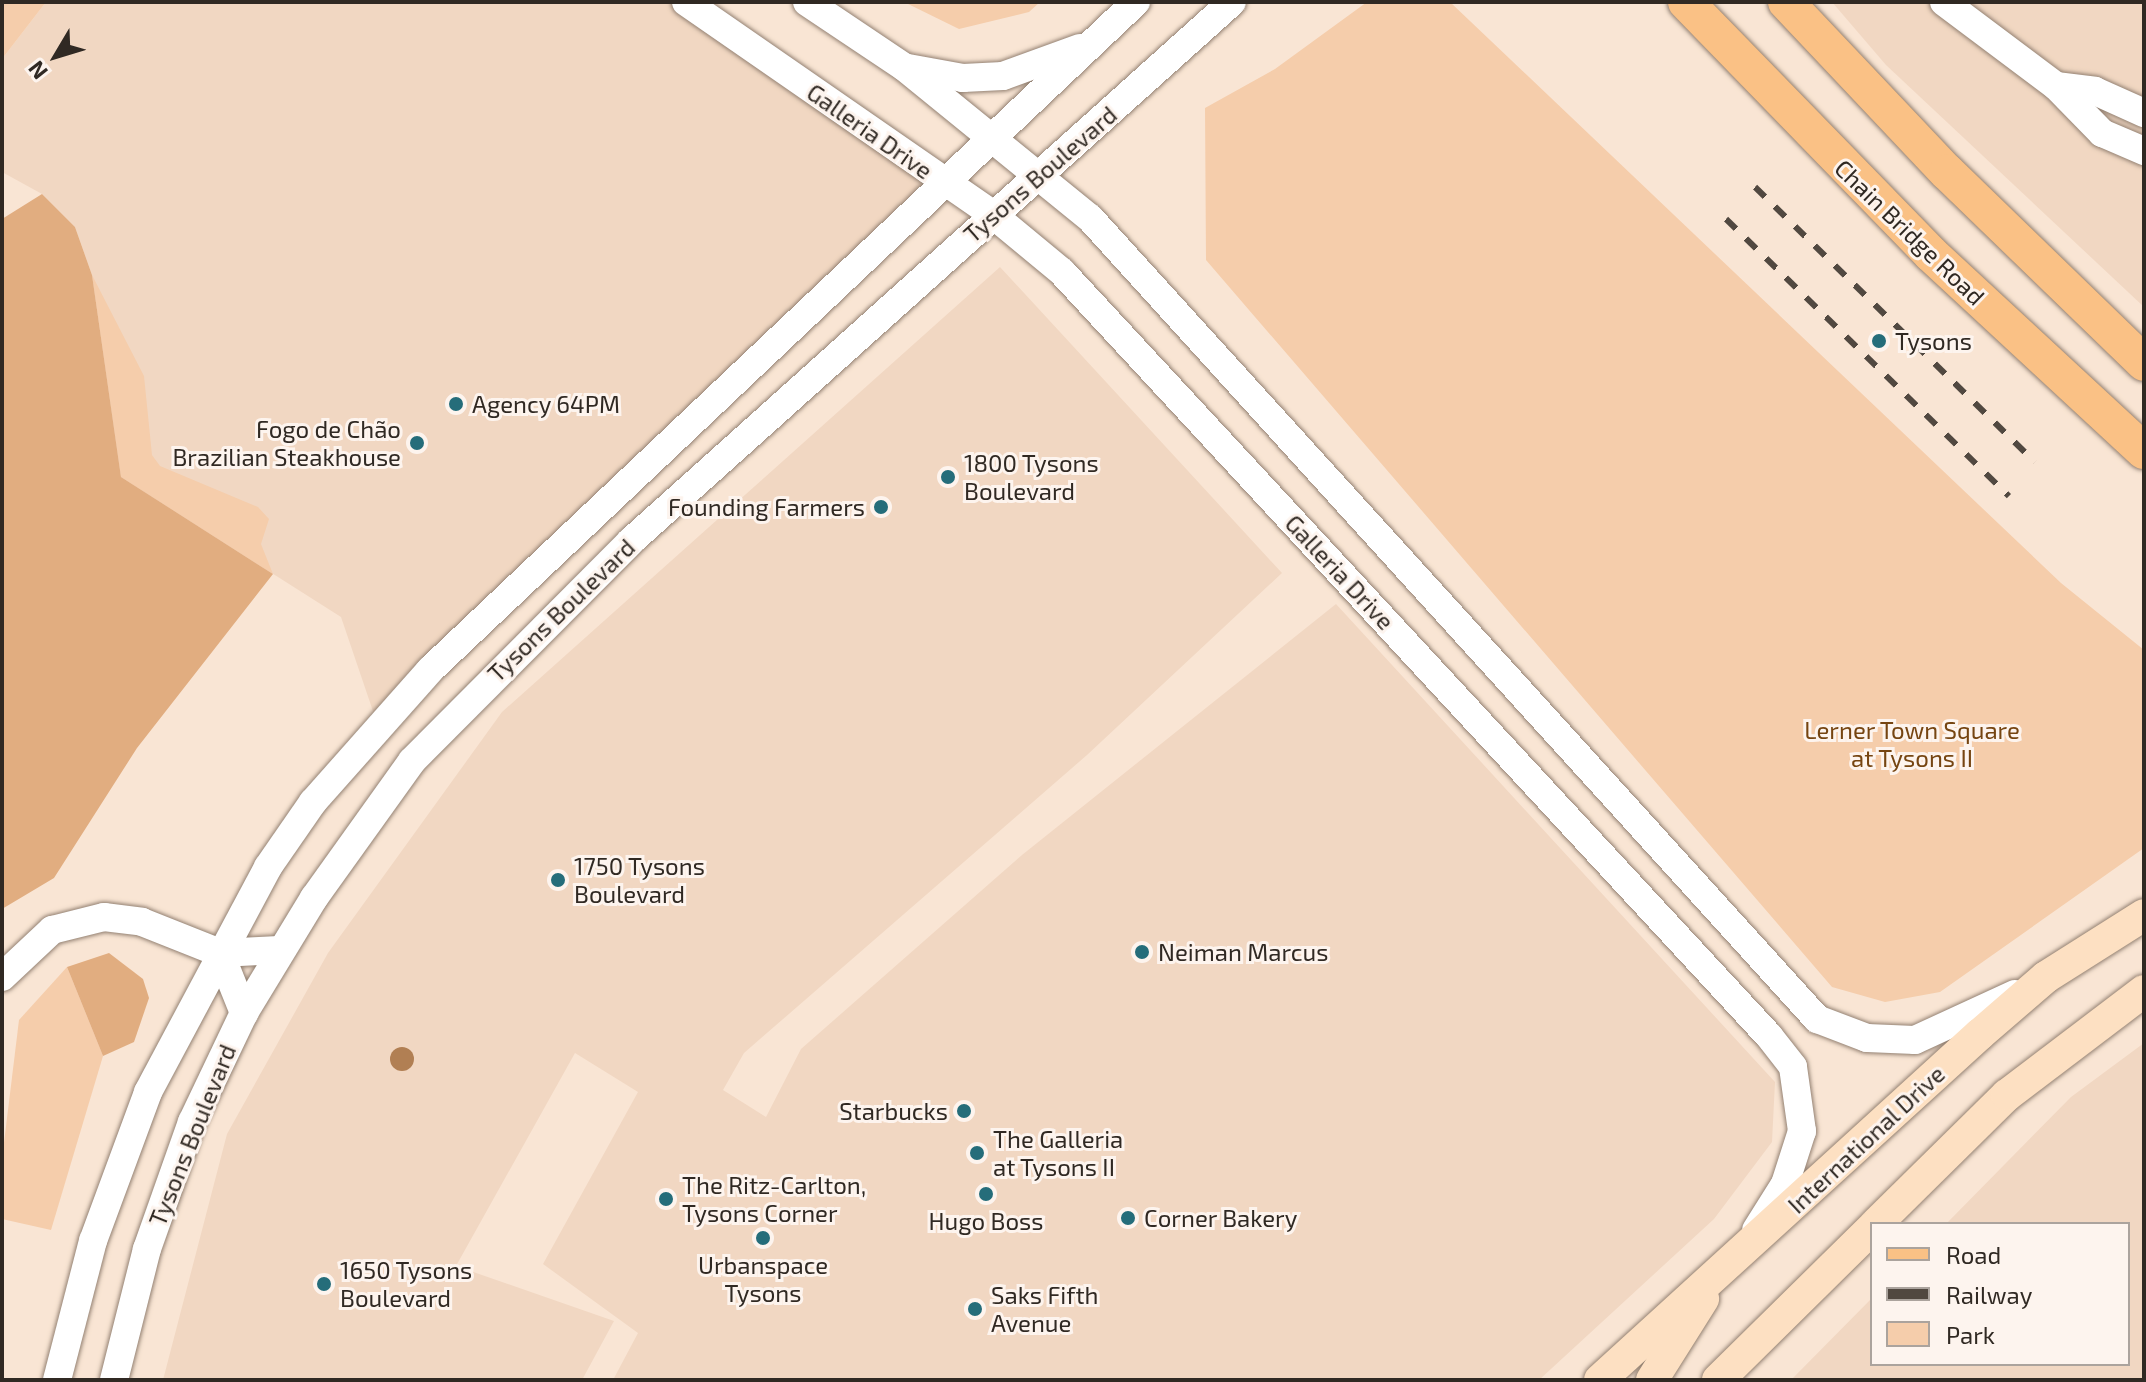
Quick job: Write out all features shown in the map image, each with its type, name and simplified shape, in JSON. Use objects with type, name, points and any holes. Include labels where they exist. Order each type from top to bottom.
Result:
[{"type":"main road","name":"Chain Bridge Road","points":[[1686,2],[1931,254],[2144,451]]},
{"type":"main road","points":[[1786,2],[1947,172],[2144,363]]},
{"type":"main road","name":"International Drive","points":[[1600,1380],[2046,977],[2144,915]]},
{"type":"main road","points":[[1878,1222],[2007,1095],[2144,991]]},
{"type":"main road","points":[[1718,1380],[1870,1230]]},
{"type":"main road","points":[[1652,1380],[1714,1278]]},
{"type":"street","name":"Galleria Drive","points":[[686,2],[992,214],[1073,283],[1793,1067],[1800,1094],[1797,1155],[1743,1252]]},
{"type":"street","points":[[807,2],[904,67],[1039,173],[1147,280],[1817,1019],[1867,1038],[1915,1040],[2046,977]]},
{"type":"street","name":"Tysons Boulevard","points":[[57,1380],[93,1241],[148,1092],[268,867],[377,723],[1136,2]]},
{"type":"street","name":"Tysons Boulevard","points":[[114,1380],[147,1249],[192,1122],[244,1013],[279,950],[412,761],[523,644],[992,214],[1232,2]]},
{"type":"street","points":[[1944,2],[2056,86],[2102,133],[2144,151]]},
{"type":"street","points":[[904,67],[963,78],[1011,74],[1100,38]]},
{"type":"street","points":[[2056,86],[2095,91],[2144,113]]},
{"type":"street","points":[[2,977],[52,930],[104,917],[142,922],[220,953],[279,950]]},
{"type":"street","points":[[220,953],[244,1013]]},
{"type":"shaded area","points":[[46,2],[685,2],[946,183],[377,723],[341,617],[121,477],[92,275],[75,227],[42,194],[2,172],[2,59]]},
{"type":"shaded area","points":[[1832,2],[2144,2],[2144,307],[1886,65]]},
{"type":"shaded area","points":[[42,194],[75,227],[92,275],[121,477],[273,574],[137,748],[54,878],[2,909],[2,219]]},
{"type":"shaded area","points":[[1000,267],[1282,573],[1087,755],[744,1053],[723,1090],[766,1117],[801,1049],[1022,855],[1336,604],[1775,1082],[1772,1142],[1714,1219],[1539,1380],[613,1380],[638,1333],[543,1264],[638,1092],[575,1053],[456,1266],[614,1321],[582,1380],[163,1380],[227,1134],[328,953],[502,712]]},
{"type":"shaded area","points":[[109,953],[143,979],[149,998],[134,1042],[103,1056],[67,967]]},
{"type":"shaded area","points":[[2144,1043],[2144,1380],[1791,1380],[1870,1300],[1870,1366],[2130,1366],[2130,1222],[1948,1222],[2071,1097]]},
{"type":"shaded area","points":[[402,1047],[411,1050],[414,1059],[411,1068],[402,1071],[393,1068],[390,1059],[393,1050]]},
{"type":"green space","points":[[2,2],[46,2],[2,59]]},
{"type":"green space","points":[[904,2],[1040,2],[1029,12],[959,29]]},
{"type":"green space","name":"Lerner Town Square at Tysons II","points":[[1367,2],[1450,2],[2061,583],[2144,650],[2144,848],[1940,992],[1885,1002],[1832,987],[1206,260],[1205,108],[1275,69]]},
{"type":"green space","points":[[92,275],[144,376],[152,455],[160,466],[258,507],[269,519],[261,544],[273,574],[121,477]]},
{"type":"green space","points":[[67,967],[103,1056],[51,1230],[2,1219],[2,1159],[19,1020]]},
{"type":"railway","points":[[1755,187],[2035,462]]},
{"type":"railway","points":[[1726,219],[2009,496]]},
{"type":"place","name":"Tysons","points":[[1879,341]]},
{"type":"place","name":"Agency 64PM","points":[[456,404]]},
{"type":"place","name":"Fogo de Chão Brazilian Steakhouse","points":[[417,443]]},
{"type":"place","name":"1800 Tysons Boulevard","points":[[948,477]]},
{"type":"place","name":"Founding Farmers","points":[[881,507]]},
{"type":"place","name":"1750 Tysons Boulevard","points":[[558,880]]},
{"type":"place","name":"Neiman Marcus","points":[[1142,952]]},
{"type":"place","name":"Starbucks","points":[[964,1111]]},
{"type":"place","name":"The Galleria at Tysons II","points":[[977,1153]]},
{"type":"place","name":"Hugo Boss","points":[[986,1194]]},
{"type":"place","name":"The Ritz-Carlton, Tysons Corner","points":[[666,1199]]},
{"type":"place","name":"Corner Bakery","points":[[1128,1218]]},
{"type":"place","name":"Urbanspace Tysons","points":[[763,1238]]},
{"type":"place","name":"1650 Tysons Boulevard","points":[[324,1284]]},
{"type":"place","name":"Saks Fifth Avenue","points":[[975,1309]]}]
